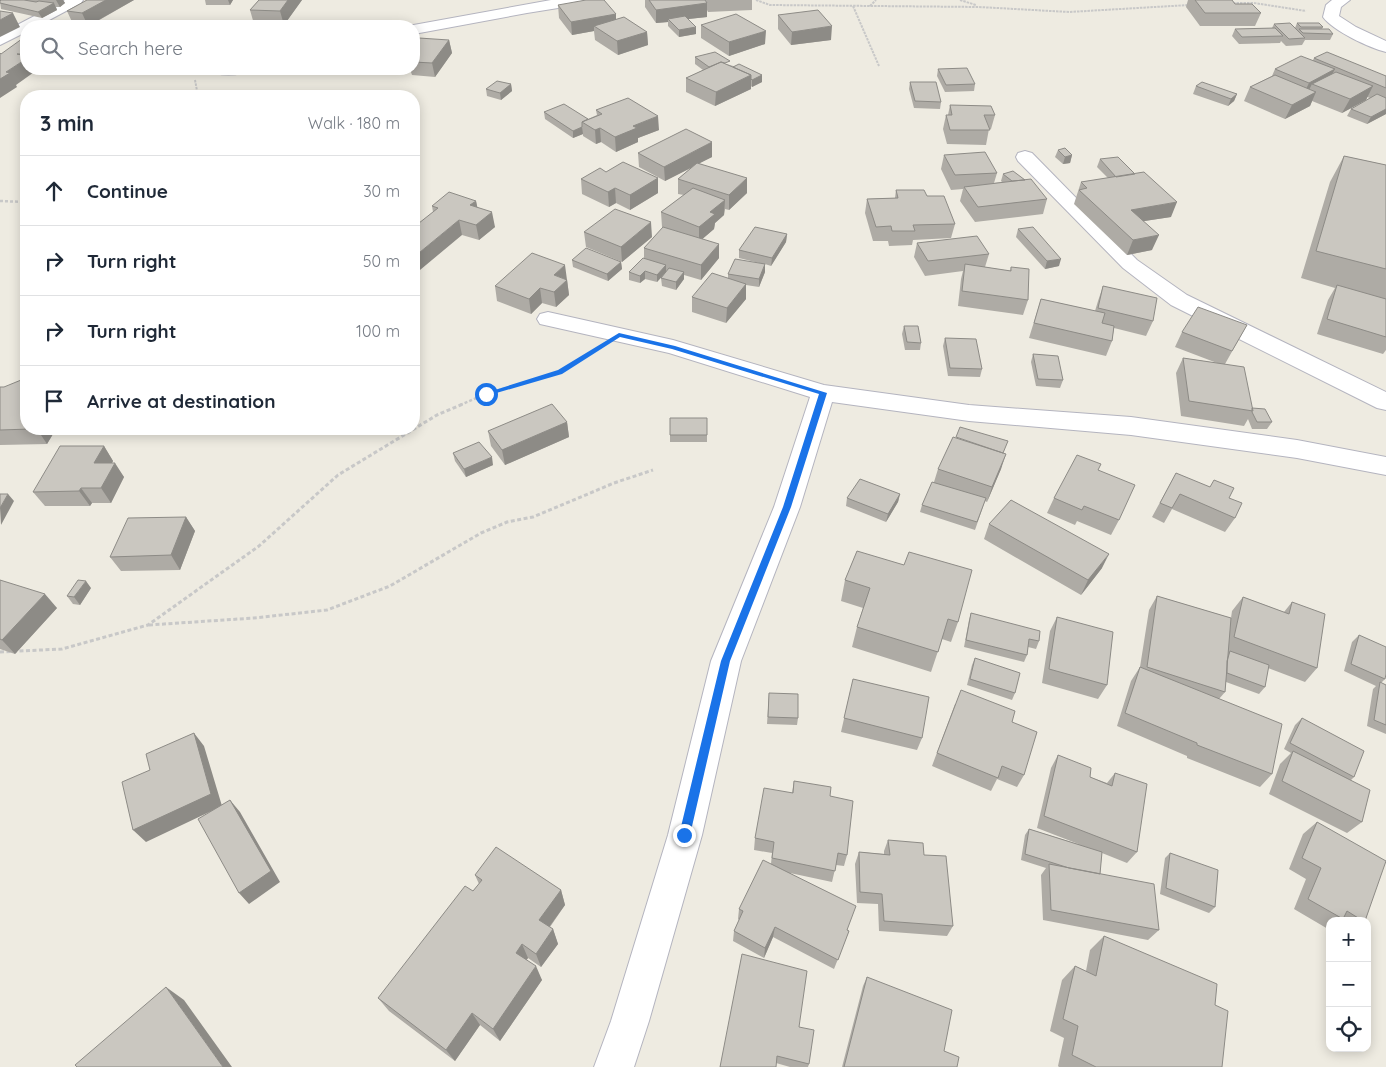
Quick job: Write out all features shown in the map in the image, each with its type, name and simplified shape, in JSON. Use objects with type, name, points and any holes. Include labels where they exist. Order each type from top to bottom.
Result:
[{"type":"street","points":[[38,20],[76,0]]},
{"type":"street","points":[[420,28],[527,8],[583,0]]},
{"type":"street","points":[[1343,0],[1334,5],[1331,17],[1350,30],[1386,47]]},
{"type":"street","points":[[0,40],[20,30]]},
{"type":"street","points":[[1025,157],[1130,264],[1180,300],[1386,402]]},
{"type":"street","points":[[548,320],[673,347],[823,393],[969,413],[1131,426],[1297,449],[1386,465]]},
{"type":"street","points":[[614,1067],[630,1020],[684,835],[726,661],[787,507],[823,393]]},
{"type":"path","points":[[756,0],[770,5],[980,7],[1069,12],[1195,5]]},
{"type":"path","points":[[870,6],[876,0]]},
{"type":"path","points":[[960,0],[980,7]]},
{"type":"path","points":[[1225,4],[1254,3],[1290,8],[1331,17]]},
{"type":"path","points":[[853,6],[880,66]]},
{"type":"path","points":[[0,201],[20,202]]},
{"type":"path","points":[[420,425],[437,415],[486,394],[560,372],[619,335]]},
{"type":"path","points":[[148,625],[260,546],[338,475],[404,435]]},
{"type":"path","points":[[0,652],[62,648],[148,625],[254,618],[327,610],[390,586],[481,533],[507,522],[534,517],[614,483],[653,470]]},
{"type":"building","points":[[1,0],[54,3],[38,12],[0,3]]},
{"type":"building","points":[[87,0],[106,0],[82,13],[67,11]]},
{"type":"building","points":[[259,0],[288,0],[280,11],[250,10]]},
{"type":"building","points":[[586,0],[604,0],[616,14],[571,22],[558,5]]},
{"type":"building","points":[[649,0],[705,0],[707,3],[656,10]]},
{"type":"building","points":[[1195,0],[1232,0],[1235,4],[1252,4],[1261,13],[1205,13]]},
{"type":"building","points":[[818,10],[832,26],[792,32],[778,15]]},
{"type":"building","points":[[0,11],[13,13],[0,20]]},
{"type":"building","points":[[736,14],[766,31],[729,42],[701,25]]},
{"type":"building","points":[[685,16],[696,27],[679,30],[668,19]]},
{"type":"building","points":[[624,17],[647,32],[617,41],[594,26]]},
{"type":"building","points":[[1290,23],[1305,38],[1289,39],[1274,24]]},
{"type":"building","points":[[1297,23],[1319,23],[1323,27],[1301,27]]},
{"type":"building","points":[[1275,28],[1283,36],[1242,37],[1235,29]]},
{"type":"building","points":[[1299,29],[1329,29],[1333,34],[1303,33]]},
{"type":"building","points":[[420,38],[449,40],[432,63],[420,62]]},
{"type":"building","points":[[20,40],[20,54],[17,54],[20,55],[20,63],[6,72],[10,73],[0,79],[0,53]]},
{"type":"building","points":[[715,52],[730,61],[721,62],[709,67],[695,57]]},
{"type":"building","points":[[1327,52],[1386,76],[1386,88],[1314,58]]},
{"type":"building","points":[[1301,56],[1335,69],[1309,83],[1275,69]]},
{"type":"building","points":[[721,62],[751,75],[716,92],[686,78]]},
{"type":"building","points":[[739,64],[762,75],[752,80],[751,75],[733,67]]},
{"type":"building","points":[[967,68],[975,84],[946,85],[938,69]]},
{"type":"building","points":[[1336,72],[1373,86],[1350,99],[1312,84]]},
{"type":"building","points":[[1275,75],[1316,92],[1292,105],[1250,87]]},
{"type":"building","points":[[497,81],[511,84],[500,93],[486,89]]},
{"type":"building","points":[[910,82],[936,82],[941,102],[915,101]]},
{"type":"building","points":[[1202,82],[1237,94],[1231,99],[1196,86]]},
{"type":"building","points":[[1377,94],[1386,98],[1386,109],[1371,117],[1351,109]]},
{"type":"building","points":[[628,98],[658,116],[633,126],[637,128],[615,137],[600,128],[595,130],[582,122],[602,114],[596,110]]},
{"type":"building","points":[[564,104],[588,119],[582,122],[582,127],[573,131],[544,112]]},
{"type":"building","points":[[950,105],[991,106],[995,115],[984,115],[990,130],[950,130],[946,115],[952,115]]},
{"type":"building","points":[[686,129],[712,142],[664,167],[638,153]]},
{"type":"building","points":[[1065,148],[1072,155],[1065,157],[1058,150]]},
{"type":"building","points":[[985,152],[997,173],[955,175],[944,155]]},
{"type":"building","points":[[1344,156],[1386,165],[1386,269],[1316,251]]},
{"type":"building","points":[[1118,157],[1135,174],[1116,177],[1100,159]]},
{"type":"building","points":[[623,162],[658,178],[630,195],[615,188],[608,192],[581,179],[600,168],[606,172]]},
{"type":"building","points":[[697,163],[747,178],[729,195],[678,179]]},
{"type":"building","points":[[1013,171],[1025,180],[1012,181],[1003,174]]},
{"type":"building","points":[[1144,172],[1177,202],[1131,210],[1159,235],[1133,240],[1079,190],[1087,188],[1081,182]]},
{"type":"building","points":[[1031,179],[1047,199],[978,207],[964,187]]},
{"type":"building","points":[[693,188],[725,200],[710,212],[715,214],[699,227],[661,212]]},
{"type":"building","points":[[896,190],[924,190],[927,196],[944,196],[955,224],[913,225],[915,231],[892,231],[891,226],[876,227],[867,199],[898,198]]},
{"type":"building","points":[[449,192],[476,201],[470,205],[492,212],[476,225],[459,220],[420,252],[420,222],[438,208],[432,206]]},
{"type":"building","points":[[615,209],[651,222],[621,247],[584,232]]},
{"type":"building","points":[[663,227],[719,244],[701,265],[644,248]]},
{"type":"building","points":[[755,227],[787,234],[772,258],[739,250]]},
{"type":"building","points":[[1033,227],[1061,259],[1047,261],[1018,229]]},
{"type":"building","points":[[977,236],[989,254],[928,261],[917,243]]},
{"type":"building","points":[[586,248],[621,262],[607,274],[572,260]]},
{"type":"building","points":[[532,253],[565,265],[554,275],[567,280],[554,292],[540,288],[529,299],[495,286]]},
{"type":"building","points":[[643,258],[666,265],[657,275],[645,271],[640,276],[629,272]]},
{"type":"building","points":[[735,259],[765,264],[759,279],[728,274]]},
{"type":"building","points":[[965,264],[1011,271],[1011,267],[1029,269],[1028,300],[962,291]]},
{"type":"building","points":[[669,268],[684,272],[676,282],[661,278]]},
{"type":"building","points":[[712,273],[746,284],[727,308],[692,297]]},
{"type":"building","points":[[1337,285],[1386,299],[1386,337],[1327,319]]},
{"type":"building","points":[[1103,286],[1157,298],[1153,321],[1098,308]]},
{"type":"building","points":[[1041,299],[1105,313],[1102,323],[1114,326],[1112,341],[1034,323]]},
{"type":"building","points":[[1198,307],[1247,325],[1232,351],[1182,332]]},
{"type":"building","points":[[904,326],[918,326],[921,343],[907,342]]},
{"type":"building","points":[[945,338],[976,339],[982,369],[950,368]]},
{"type":"building","points":[[1033,354],[1058,356],[1063,380],[1038,379]]},
{"type":"building","points":[[1183,358],[1244,367],[1253,411],[1189,401]]},
{"type":"building","points":[[20,380],[20,429],[0,430],[0,387]]},
{"type":"building","points":[[552,404],[567,422],[502,450],[488,431]]},
{"type":"building","points":[[1252,408],[1265,409],[1272,422],[1257,422]]},
{"type":"building","points":[[670,418],[707,418],[707,435],[670,435]]},
{"type":"building","points":[[960,427],[1008,441],[1003,453],[956,437]]},
{"type":"building","points":[[953,437],[1006,454],[992,487],[938,469]]},
{"type":"building","points":[[479,442],[492,457],[464,469],[453,453]]},
{"type":"building","points":[[60,446],[104,446],[94,463],[115,463],[101,488],[81,488],[79,491],[33,492]]},
{"type":"building","points":[[1077,455],[1101,464],[1098,470],[1135,485],[1119,520],[1084,506],[1082,510],[1054,498]]},
{"type":"building","points":[[1176,473],[1210,487],[1214,480],[1234,488],[1229,498],[1242,503],[1235,518],[1180,494],[1172,508],[1160,503]]},
{"type":"building","points":[[860,479],[900,494],[888,514],[847,498]]},
{"type":"building","points":[[932,482],[986,498],[977,522],[922,505]]},
{"type":"building","points":[[0,494],[8,494],[0,508]]},
{"type":"building","points":[[1011,500],[1109,554],[1088,580],[989,524]]},
{"type":"building","points":[[186,517],[171,555],[110,557],[128,518]]},
{"type":"building","points":[[857,551],[904,565],[909,552],[972,570],[958,622],[948,619],[938,652],[857,627],[870,588],[845,580]]},
{"type":"building","points":[[0,580],[45,594],[2,640],[0,639]]},
{"type":"building","points":[[78,580],[86,581],[74,597],[67,596]]},
{"type":"building","points":[[1157,596],[1231,618],[1225,692],[1147,667]]},
{"type":"building","points":[[1243,597],[1289,614],[1292,602],[1325,614],[1317,668],[1234,637]]},
{"type":"building","points":[[971,613],[1040,631],[1039,641],[1029,639],[1027,655],[966,640]]},
{"type":"building","points":[[1057,617],[1113,632],[1107,685],[1049,669]]},
{"type":"building","points":[[1359,635],[1386,647],[1385,679],[1351,664]]},
{"type":"building","points":[[1230,651],[1269,665],[1265,687],[1227,673],[1227,661]]},
{"type":"building","points":[[975,658],[1020,673],[1015,693],[970,679]]},
{"type":"building","points":[[1140,667],[1282,724],[1272,774],[1197,745],[1197,743],[1125,713]]},
{"type":"building","points":[[853,679],[929,697],[922,738],[844,718]]},
{"type":"building","points":[[1380,682],[1386,685],[1386,725],[1374,720]]},
{"type":"building","points":[[961,690],[1015,711],[1012,722],[1037,732],[1024,775],[1002,766],[998,778],[937,753]]},
{"type":"building","points":[[769,693],[798,694],[798,718],[768,717]]},
{"type":"building","points":[[1302,718],[1364,751],[1354,777],[1290,743]]},
{"type":"building","points":[[194,733],[211,794],[133,830],[122,782],[150,770],[146,754]]},
{"type":"building","points":[[1293,751],[1370,790],[1362,822],[1282,781]]},
{"type":"building","points":[[1058,755],[1091,768],[1090,777],[1112,786],[1115,773],[1147,784],[1137,852],[1044,816]]},
{"type":"building","points":[[794,781],[831,787],[830,796],[853,801],[847,855],[838,853],[835,871],[772,858],[774,842],[755,838],[764,788],[793,793]]},
{"type":"building","points":[[230,800],[271,871],[239,893],[198,819]]},
{"type":"building","points":[[1317,822],[1386,861],[1366,917],[1357,917],[1347,911],[1344,917],[1340,917],[1308,899],[1321,868],[1302,858]]},
{"type":"building","points":[[1029,829],[1102,852],[1100,874],[1069,868],[1025,854]]},
{"type":"building","points":[[888,840],[923,843],[924,855],[946,856],[953,926],[884,921],[882,894],[860,892],[859,852],[890,855]]},
{"type":"building","points":[[496,847],[561,890],[539,920],[553,929],[536,954],[522,944],[516,953],[536,966],[493,1029],[472,1013],[446,1050],[378,998],[465,886],[473,891],[482,880],[475,875]]},
{"type":"building","points":[[1170,853],[1218,870],[1215,907],[1166,888]]},
{"type":"building","points":[[763,860],[856,906],[838,960],[775,927],[765,948],[734,931],[743,911],[739,909]]},
{"type":"building","points":[[1049,864],[1154,884],[1159,930],[1051,910]]},
{"type":"building","points":[[1104,936],[1217,984],[1215,1005],[1228,1011],[1222,1067],[1096,1067],[1072,1055],[1078,1026],[1063,1019],[1075,966],[1096,976]]},
{"type":"building","points":[[742,954],[807,971],[799,1027],[814,1030],[809,1064],[777,1056],[776,1067],[720,1067]]},
{"type":"building","points":[[867,977],[952,1010],[944,1051],[959,1057],[957,1067],[844,1067]]},
{"type":"building","points":[[166,987],[223,1067],[77,1067],[75,1065]]},
{"type":"route","points":[[486,394],[560,372],[619,335],[673,347],[823,393],[787,507],[726,661],[684,835]]}]
